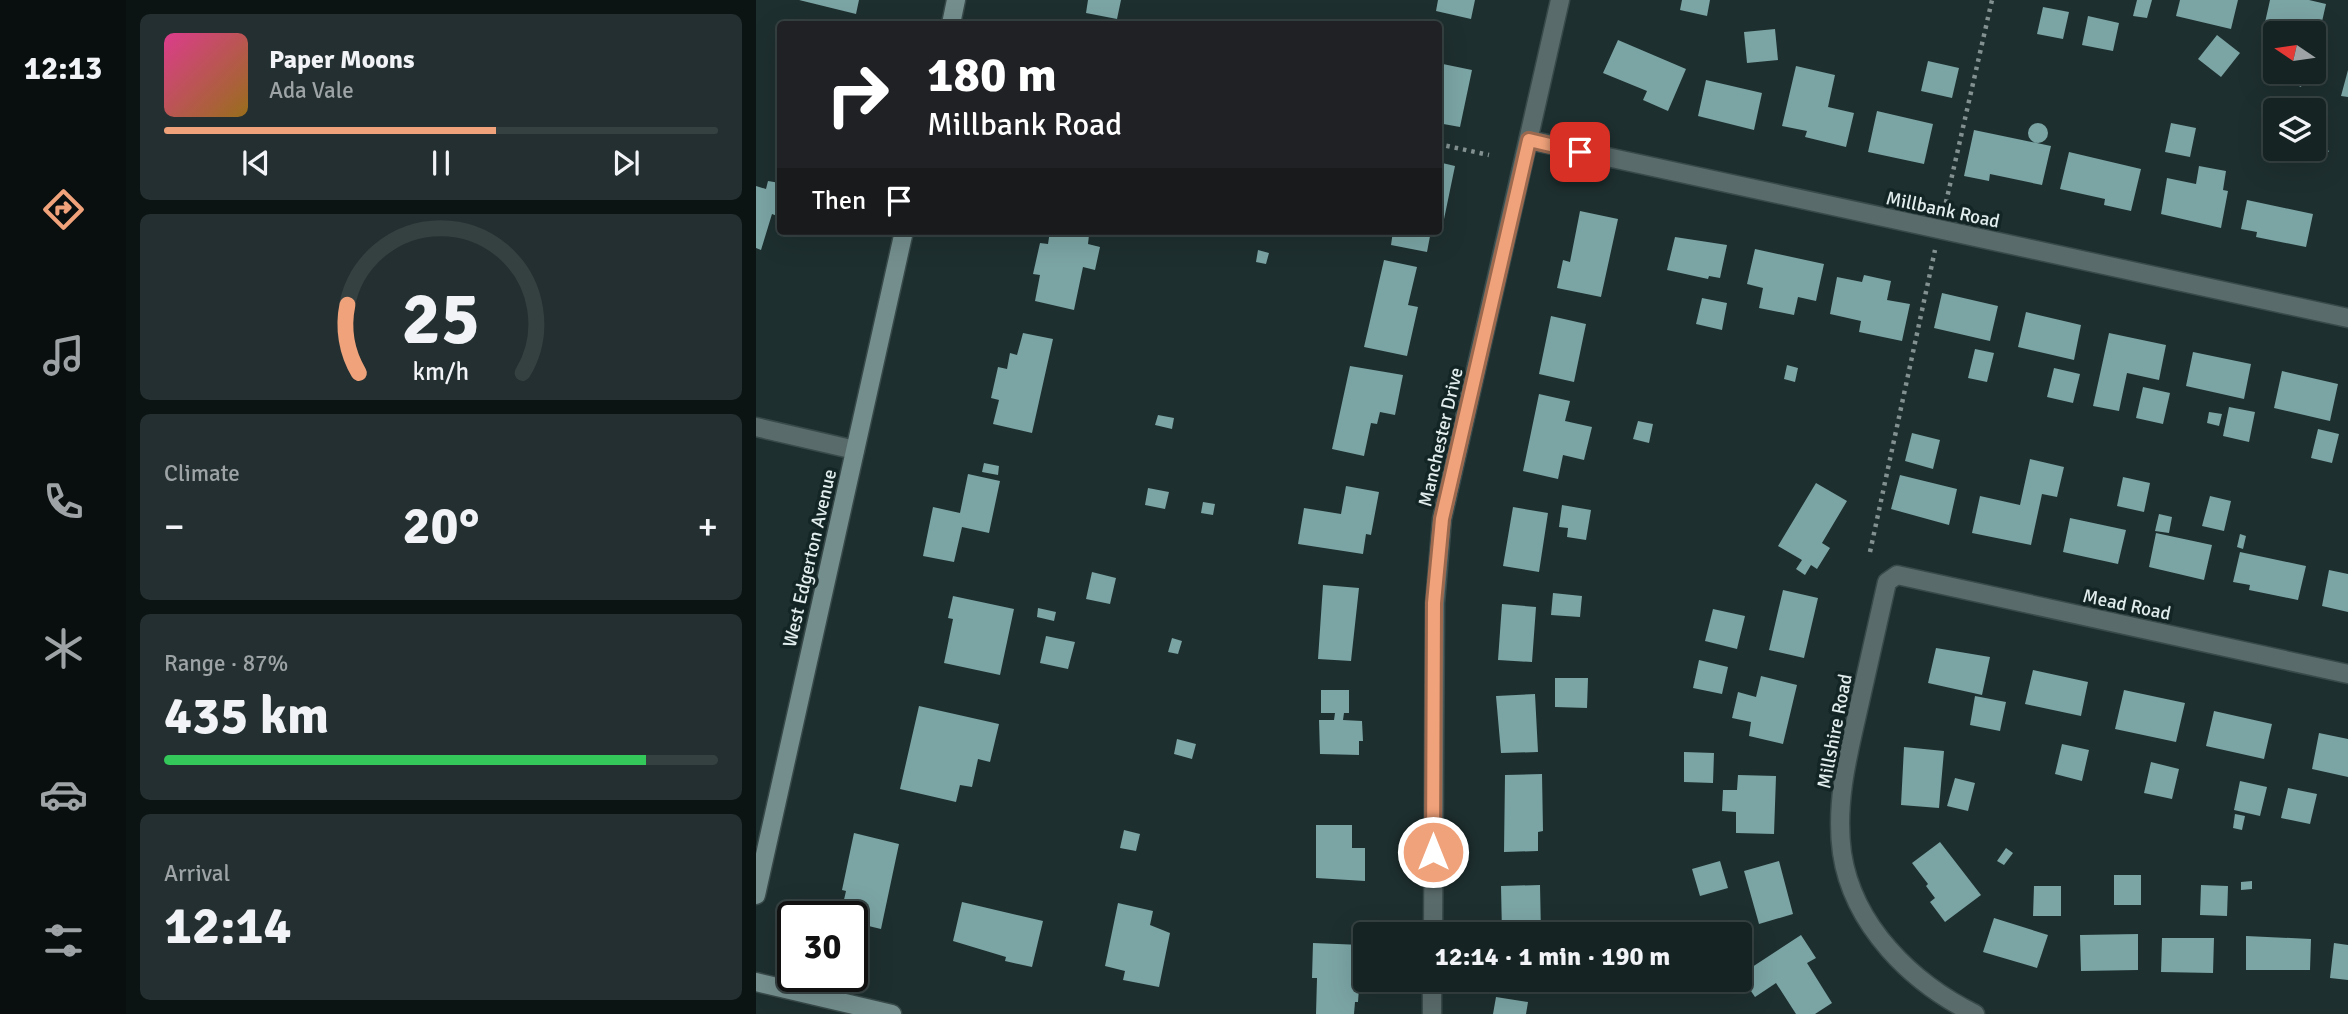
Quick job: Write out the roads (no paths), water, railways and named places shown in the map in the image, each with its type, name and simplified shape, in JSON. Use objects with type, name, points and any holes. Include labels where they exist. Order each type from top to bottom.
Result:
[{"type":"street","points":[[952,21],[956,0]]},
{"type":"street","name":"Manchester Drive","points":[[1433,922],[1434,603],[1442,519],[1560,0]]},
{"type":"street","name":"Millbank Road","points":[[1529,140],[2348,318]]},
{"type":"street","name":"West Edgerton Avenue","points":[[756,895],[903,235]]},
{"type":"street","points":[[756,427],[855,450]]},
{"type":"street","name":"Mead Road","points":[[1897,575],[2348,674]]},
{"type":"street","name":"Millshire Road","points":[[1897,575],[1887,582],[1842,785],[1842,853],[1856,900],[1893,955],[1941,997],[1975,1014]]},
{"type":"street","points":[[756,982],[892,1014]]},
{"type":"street","points":[[1432,992],[1432,1014]]}]
